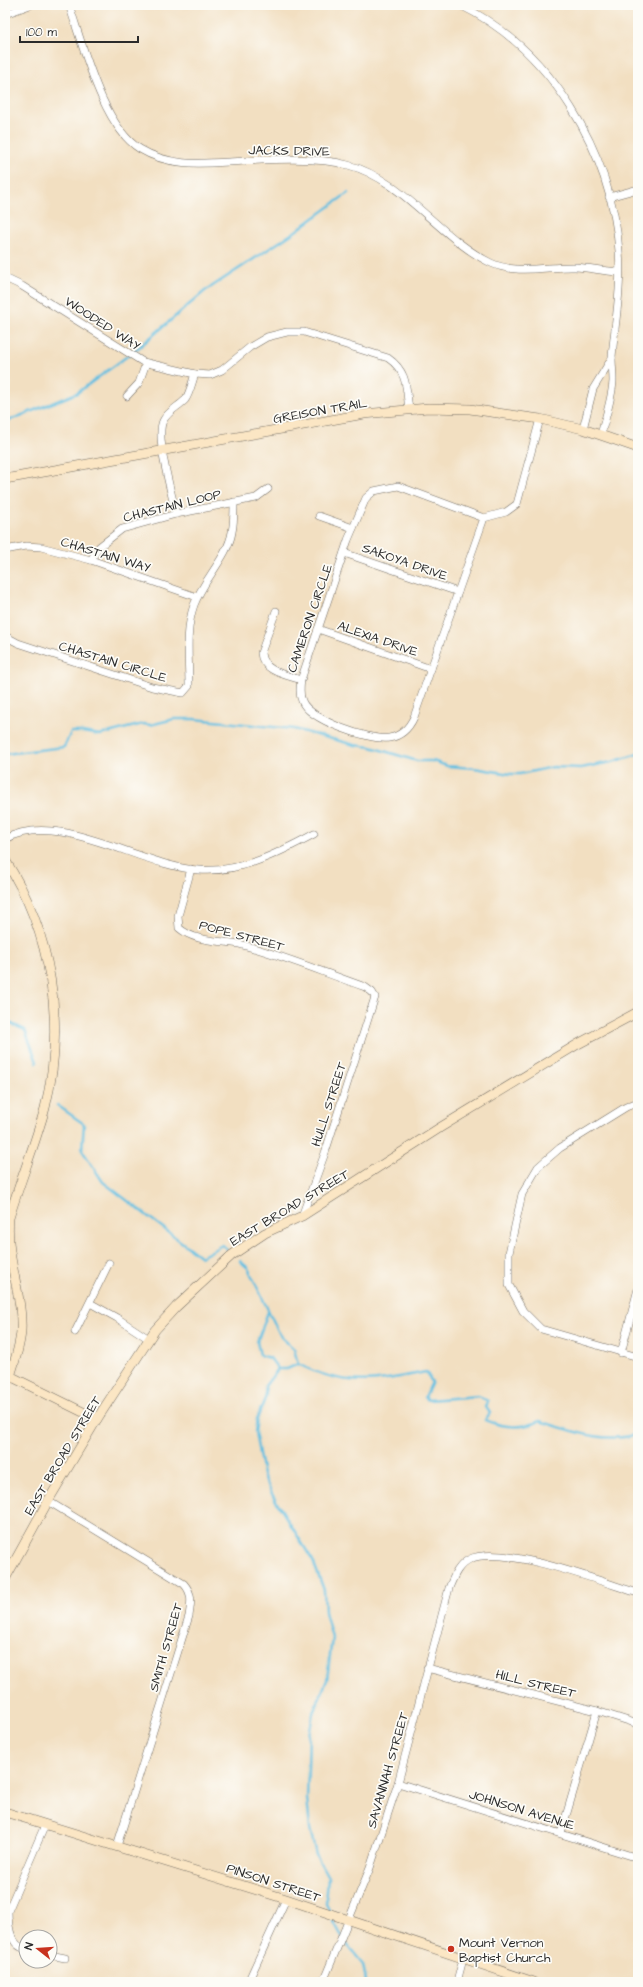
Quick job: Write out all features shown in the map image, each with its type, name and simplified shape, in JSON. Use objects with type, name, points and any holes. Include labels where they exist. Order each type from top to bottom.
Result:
[{"type":"street","points":[[5,13],[30,5]]},
{"type":"street","name":"JACKS DRIVE","points":[[69,5],[104,104],[121,134],[139,149],[161,159],[179,163],[198,164],[306,160],[329,161],[350,165],[374,176],[396,190],[460,244],[492,263],[538,270],[574,267],[619,272]]},
{"type":"street","points":[[460,5],[494,25],[523,48],[543,68],[581,126],[598,162],[609,196],[619,252],[617,324],[612,358],[613,382],[601,434]]},
{"type":"street","points":[[609,196],[638,189]]},
{"type":"street","name":"WOODED WAY","points":[[5,278],[22,286],[134,358],[146,363],[194,374],[210,375],[222,370],[250,347],[267,337],[287,332],[304,332],[388,358],[396,364],[403,373],[409,410]]},
{"type":"street","points":[[582,429],[593,389],[612,358]]},
{"type":"street","points":[[127,396],[139,383],[146,363]]},
{"type":"street","points":[[176,514],[160,441],[163,421],[172,410],[185,399],[190,390],[194,374]]},
{"type":"street","name":"GREISON TRAIL","points":[[5,479],[364,414],[428,408],[470,409],[540,419],[601,434],[638,448]]},
{"type":"street","points":[[484,518],[506,512],[517,504],[540,419]]},
{"type":"street","name":"CAMERON CIRCLE","points":[[398,486],[484,518],[409,728],[390,738],[376,739],[323,720],[310,712],[302,702],[300,692],[301,680],[344,553],[366,498],[374,491],[398,486]]},
{"type":"street","name":"CHASTAIN LOOP","points":[[90,560],[99,547],[122,529],[176,514],[256,498],[268,489]]},
{"type":"street","name":"CHASTAIN CIRCLE","points":[[5,636],[18,643],[152,687],[183,693],[189,686],[189,622],[197,597],[226,549],[232,533],[234,502]]},
{"type":"street","points":[[319,516],[353,528]]},
{"type":"street","name":"CHASTAIN WAY","points":[[5,550],[26,546],[41,547],[90,560],[197,597]]},
{"type":"street","name":"SAKOYA DRIVE","points":[[344,553],[458,592]]},
{"type":"street","points":[[276,611],[261,653],[261,660],[269,668],[301,680]]},
{"type":"street","name":"ALEXIA DRIVE","points":[[318,629],[431,669]]},
{"type":"street","points":[[5,839],[28,831],[47,830],[77,836],[191,870],[224,869],[255,862],[281,852],[314,834]]},
{"type":"street","points":[[5,860],[25,895],[47,958],[52,999],[54,1039],[53,1065],[44,1109],[9,1218],[7,1236],[19,1308],[21,1330],[16,1356],[7,1375],[5,1387]]},
{"type":"street","name":"POPE STREET","points":[[191,870],[178,916],[179,928],[183,931],[197,937],[242,945],[279,957],[365,987],[372,992],[374,997]]},
{"type":"street","name":"HULL STREET","points":[[302,1216],[325,1153],[374,997]]},
{"type":"street","name":"EAST BROAD STREET","points":[[5,1580],[48,1502],[97,1419],[149,1339],[176,1307],[234,1254],[265,1233],[302,1216],[578,1044],[638,1012]]},
{"type":"street","points":[[638,1102],[626,1107],[560,1148],[538,1167],[522,1194],[509,1253],[509,1285],[523,1311],[541,1328],[621,1353],[638,1356]]},
{"type":"street","points":[[75,1332],[109,1263]]},
{"type":"street","points":[[621,1353],[638,1289]]},
{"type":"street","points":[[90,1303],[117,1318],[149,1339]]},
{"type":"street","points":[[7,1375],[97,1419]]},
{"type":"street","name":"SMITH STREET","points":[[48,1502],[184,1584],[189,1590],[192,1598],[189,1616],[117,1846]]},
{"type":"street","name":"SAVANNAH STREET","points":[[323,1982],[370,1868],[398,1783],[449,1588],[460,1565],[482,1556],[514,1559],[553,1567],[638,1593]]},
{"type":"street","name":"HILL STREET","points":[[427,1668],[597,1711],[638,1724]]},
{"type":"street","points":[[561,1833],[597,1711]]},
{"type":"street","name":"JOHNSON AVENUE","points":[[398,1783],[638,1858]]},
{"type":"street","name":"PINSON STREET","points":[[5,1812],[286,1898],[463,1960],[534,1982]]},
{"type":"street","points":[[18,1943],[12,1936],[8,1921],[8,1911],[45,1825]]},
{"type":"street","points":[[248,1982],[286,1898]]},
{"type":"street","points":[[58,1956],[65,1958]]},
{"type":"street","points":[[457,1982],[463,1960]]},
{"type":"waterway","points":[[5,422],[77,393],[137,349],[205,291],[293,233],[348,193]]},
{"type":"waterway","points":[[5,754],[64,747],[71,732],[100,735],[143,724],[150,725],[174,719],[194,719],[294,729],[355,745],[371,747],[417,761],[433,761],[447,766],[474,768],[510,774],[520,774],[553,767],[581,768],[612,762],[638,754]]},
{"type":"waterway","points":[[5,1021],[25,1030],[37,1062]]},
{"type":"waterway","points":[[57,1105],[84,1124],[82,1150],[103,1182],[201,1257],[222,1245],[227,1249]]},
{"type":"waterway","points":[[240,1261],[248,1268],[281,1337],[294,1349],[298,1364],[315,1372],[346,1380],[361,1381],[426,1372],[432,1382],[425,1397],[428,1400],[478,1396],[488,1401],[486,1407],[490,1413],[485,1420],[498,1424],[505,1426],[519,1426],[533,1424],[540,1421],[576,1432],[601,1437],[614,1438],[638,1434]]},
{"type":"waterway","points":[[268,1312],[257,1342],[260,1355],[270,1358],[278,1369],[265,1386],[266,1396],[257,1419],[255,1432],[263,1475],[273,1496],[313,1561],[324,1590],[325,1612],[332,1638],[327,1680],[313,1713],[309,1736],[307,1799],[310,1829],[316,1855],[328,1877],[326,1903],[329,1910]]},
{"type":"waterway","points":[[278,1369],[287,1369],[298,1364]]},
{"type":"waterway","points":[[331,1917],[345,1942],[363,1964],[366,1982]]},
{"type":"place","name":"Mount Vernon Baptist Church","points":[[451,1949]]}]
